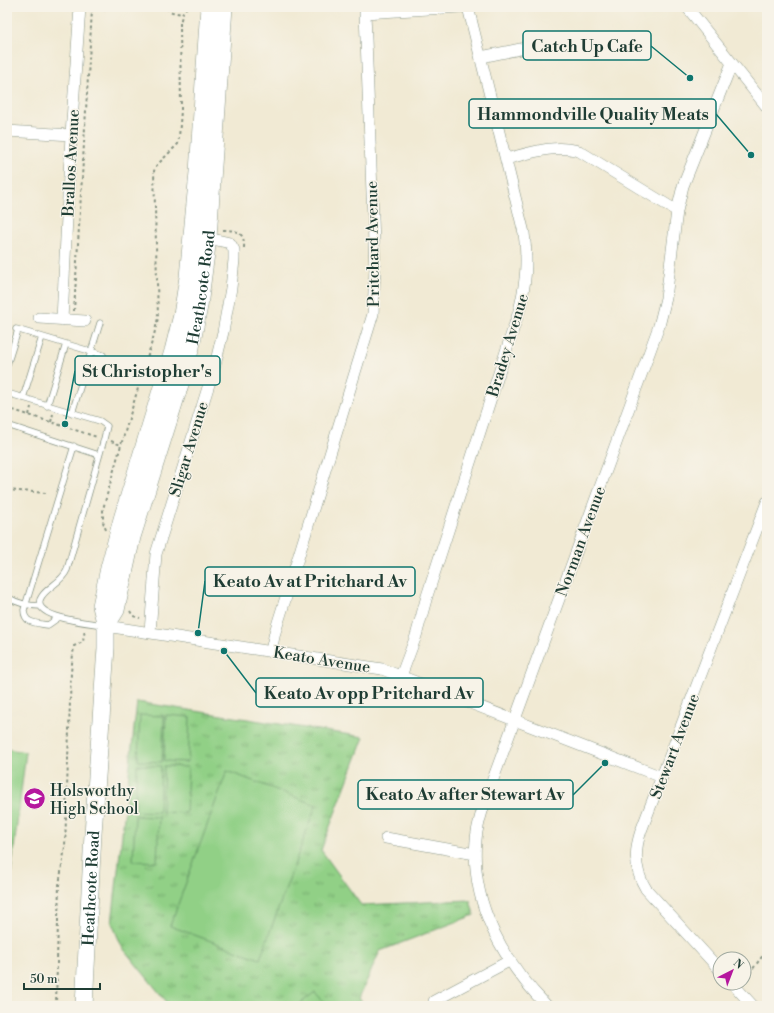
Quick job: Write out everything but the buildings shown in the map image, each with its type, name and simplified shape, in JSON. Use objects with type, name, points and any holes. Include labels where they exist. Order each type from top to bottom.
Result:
[{"type":"main road","name":"Heathcote Road","points":[[84,1006],[93,834],[106,648],[106,626],[101,606],[122,519],[174,351],[182,315],[188,277],[200,143],[209,7]]},
{"type":"main road","name":"Heathcote Road","points":[[106,626],[116,610],[132,537],[189,352],[200,300],[208,238],[224,7]]},
{"type":"street","name":"Brallos Avenue","points":[[62,320],[71,135],[80,7]]},
{"type":"street","name":"Pritchard Avenue","points":[[271,651],[288,588],[373,314],[375,269],[365,13],[460,7]]},
{"type":"street","name":"Bradey Avenue","points":[[401,676],[416,636],[427,596],[524,292],[526,247],[524,233],[468,7]]},
{"type":"street","points":[[687,7],[767,107]]},
{"type":"street","points":[[481,58],[530,47]]},
{"type":"street","name":"Norman Avenue","points":[[547,1006],[529,987],[509,961],[496,938],[487,917],[479,887],[475,854],[476,838],[483,808],[661,319],[666,298],[677,211],[683,186],[732,63]]},
{"type":"street","points":[[7,131],[71,135]]},
{"type":"street","points":[[506,159],[554,148],[579,151],[677,211]]},
{"type":"street","name":"Sligar Avenue","points":[[150,632],[156,554],[216,360],[231,288],[234,260],[233,247],[230,243],[208,238]]},
{"type":"street","points":[[39,318],[80,321]]},
{"type":"street","name":"Stewart Avenue","points":[[712,961],[651,894],[639,876],[636,861],[637,846],[767,502]]},
{"type":"street","name":"Keato Avenue","points":[[106,626],[374,667],[401,676],[662,777]]},
{"type":"street","points":[[386,838],[475,854]]},
{"type":"street","points":[[434,1001],[509,961]]},
{"type":"street","points":[[739,991],[753,1006]]},
{"type":"lane","points":[[72,413],[100,323]]},
{"type":"lane","points":[[7,365],[17,329],[103,355]]},
{"type":"lane","points":[[23,398],[42,337]]},
{"type":"lane","points":[[48,406],[66,344]]},
{"type":"lane","points":[[7,393],[103,422],[107,429],[67,570],[60,581],[40,599],[40,606],[45,612],[58,618],[106,626]]},
{"type":"lane","points":[[7,425],[99,455]]},
{"type":"lane","points":[[58,618],[48,625],[29,622],[24,615],[25,605],[74,446]]},
{"type":"lane","points":[[7,597],[25,605],[40,606]]},
{"type":"path","points":[[106,531],[103,522],[103,509],[158,318],[154,171],[156,166],[178,144],[180,138],[180,23],[182,14],[187,7]]},
{"type":"path","points":[[166,8],[172,12],[182,14]]},
{"type":"path","points":[[80,321],[92,10]]},
{"type":"path","points":[[7,408],[121,445]]},
{"type":"path","points":[[7,490],[46,493]]},
{"type":"path","points":[[56,1006],[59,885],[65,847],[71,672],[74,646],[83,642]]},
{"type":"path","points":[[767,850],[765,859],[767,865]]},
{"type":"path","points":[[752,970],[767,950]]},
{"type":"green space","points":[[137,702],[364,737],[321,850],[361,905],[470,900],[474,915],[380,951],[359,998],[365,1006],[170,1006],[122,947],[112,923]]},
{"type":"green space","points":[[140,715],[164,716],[162,762],[138,761]]},
{"type":"green space","points":[[166,715],[190,717],[188,762],[164,761]]},
{"type":"green space","points":[[7,749],[26,752],[9,888],[7,888]]},
{"type":"green space","points":[[137,765],[161,766],[159,812],[135,811]]},
{"type":"green space","points":[[164,766],[188,767],[186,813],[162,812]]},
{"type":"green space","points":[[227,771],[316,805],[260,959],[170,926]]},
{"type":"green space","points":[[135,816],[159,817],[157,862],[133,861]]},
{"type":"green space","points":[[315,992],[327,1006],[297,1006]]},
{"type":"place","name":"Catch Up Cafe","points":[[690,78]]},
{"type":"place","name":"Hammondville Quality Meats","points":[[751,155]]},
{"type":"place","name":"St Christopher's","points":[[65,424]]},
{"type":"place","name":"Keato Av at Pritchard Av","points":[[198,633]]},
{"type":"place","name":"Keato Av opp Pritchard Av","points":[[224,651]]},
{"type":"place","name":"Keato Av after Stewart Av","points":[[605,763]]},
{"type":"place","name":"Holsworthy High School","points":[[35,799]]}]
